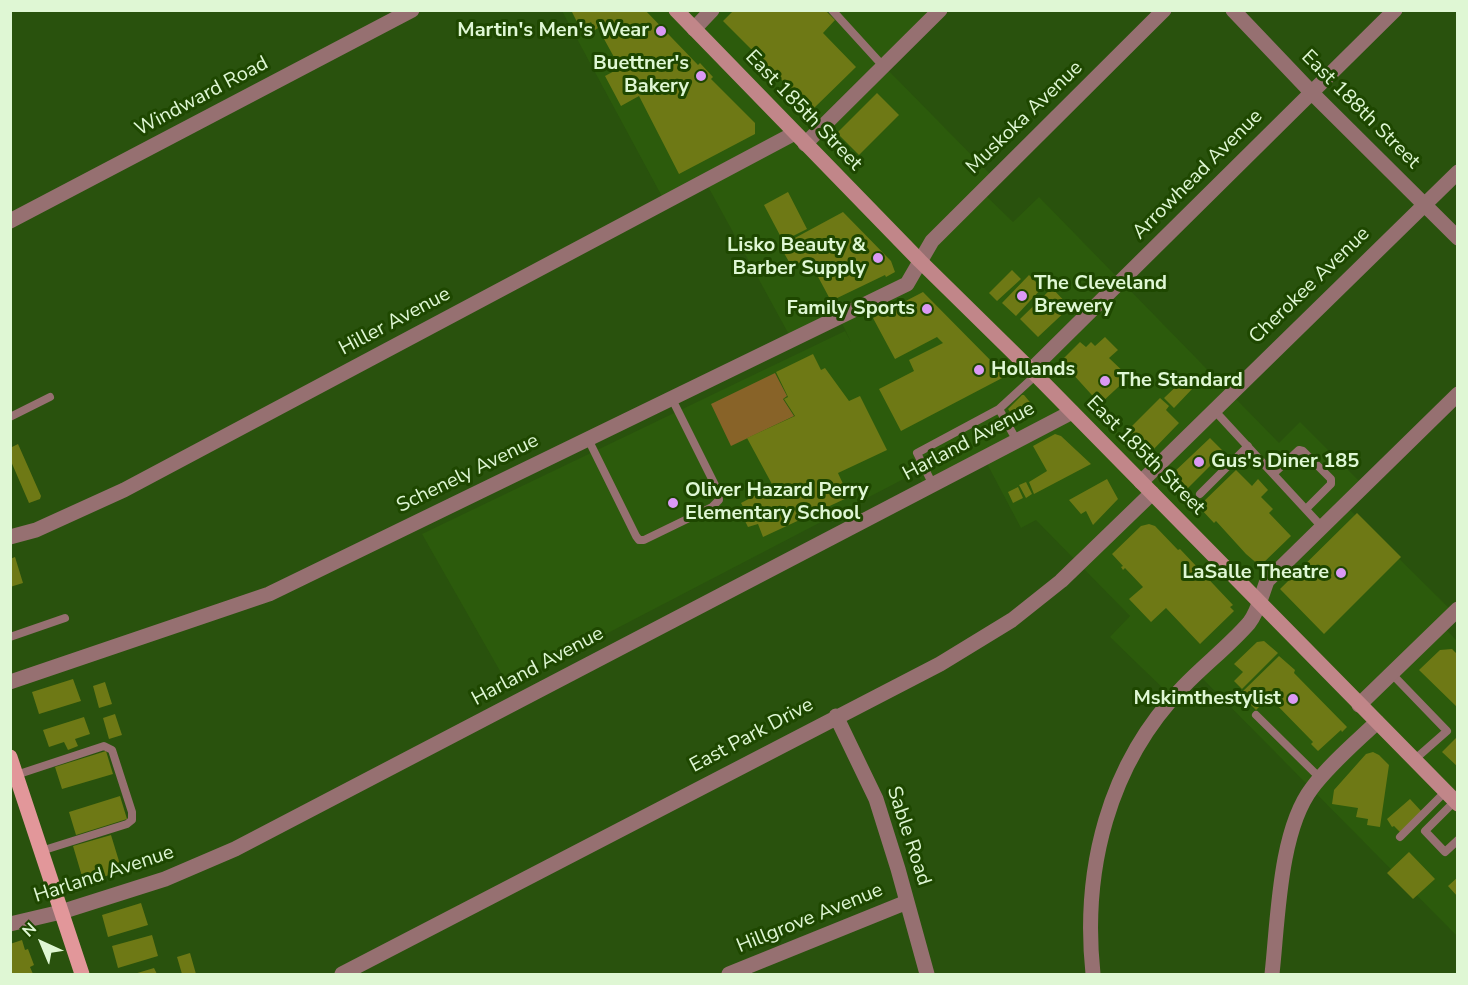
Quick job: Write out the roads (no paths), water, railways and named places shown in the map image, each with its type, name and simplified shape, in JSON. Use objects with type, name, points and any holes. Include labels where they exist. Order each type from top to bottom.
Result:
[{"type":"main road","points":[[10,757],[82,975]]},
{"type":"street","name":"Windward Road","points":[[10,221],[412,10]]},
{"type":"street","name":"East 185th Street","points":[[676,10],[920,261],[1147,487],[1452,799]]},
{"type":"street","points":[[693,29],[712,10]]},
{"type":"street","name":"Hiller Avenue","points":[[10,537],[36,530],[124,490],[800,138],[883,66],[939,10]]},
{"type":"street","name":"Muskoka Avenue","points":[[920,261],[932,241],[981,190],[1164,10]]},
{"type":"street","name":"East 188th Street","points":[[1233,10],[1312,93],[1458,238]]},
{"type":"street","name":"Arrowhead Avenue","points":[[1033,372],[1395,10]]},
{"type":"street","name":"Cherokee Avenue","points":[[1147,487],[1214,411],[1458,172]]},
{"type":"street","name":"Schenely Avenue","points":[[10,682],[269,594],[907,284],[920,261]]},
{"type":"street","points":[[1093,975],[1090,940],[1091,898],[1101,831],[1113,796],[1137,748],[1181,688],[1250,621],[1267,581],[1458,394]]},
{"type":"street","name":"Harland Avenue","points":[[10,924],[61,912],[165,879],[235,849],[1072,412]]},
{"type":"street","name":"East Park Drive","points":[[342,975],[836,716],[940,664],[1012,620],[1061,581],[1147,487]]},
{"type":"street","points":[[1359,705],[1458,609]]},
{"type":"street","name":"Sable Road","points":[[836,716],[876,798],[927,975]]},
{"type":"street","points":[[1272,975],[1285,855],[1294,825],[1311,789],[1377,722]]},
{"type":"street","name":"Hillgrove Avenue","points":[[729,975],[907,902]]},
{"type":"lane","points":[[832,10],[883,66]]},
{"type":"lane","points":[[933,485],[917,453],[999,408],[1033,372]]},
{"type":"lane","points":[[10,417],[50,398]]},
{"type":"lane","points":[[588,439],[636,536],[639,540],[644,540],[712,507],[719,500],[718,491],[672,399]]},
{"type":"lane","points":[[999,408],[1017,441]]},
{"type":"lane","points":[[1214,411],[1322,526]]},
{"type":"lane","points":[[1200,494],[1248,446]]},
{"type":"lane","points":[[1273,474],[1299,450],[1303,451],[1331,479],[1331,484],[1306,509]]},
{"type":"lane","points":[[10,637],[65,618]]},
{"type":"lane","points":[[1391,673],[1447,731],[1414,760]]},
{"type":"lane","points":[[1256,715],[1321,779]]},
{"type":"lane","points":[[16,775],[104,746],[111,750],[132,812],[132,820],[127,824],[41,851]]},
{"type":"lane","points":[[1400,837],[1452,799]]},
{"type":"lane","points":[[1452,799],[1425,831],[1445,852],[1458,840]]},
{"type":"place","name":"Martin's Men's Wear","points":[[661,31]]},
{"type":"place","name":"Buettner's Bakery","points":[[701,76]]},
{"type":"place","name":"Lisko Beauty & Barber Supply","points":[[878,258]]},
{"type":"place","name":"The Cleveland Brewery","points":[[1022,296]]},
{"type":"place","name":"Family Sports","points":[[927,309]]},
{"type":"place","name":"Hollands","points":[[979,370]]},
{"type":"place","name":"The Standard","points":[[1105,381]]},
{"type":"place","name":"Gus's Diner 185","points":[[1199,462]]},
{"type":"place","name":"Oliver Hazard Perry Elementary School","points":[[673,503]]},
{"type":"place","name":"LaSalle Theatre","points":[[1341,573]]},
{"type":"place","name":"Mskimthestylist","points":[[1293,699]]}]
